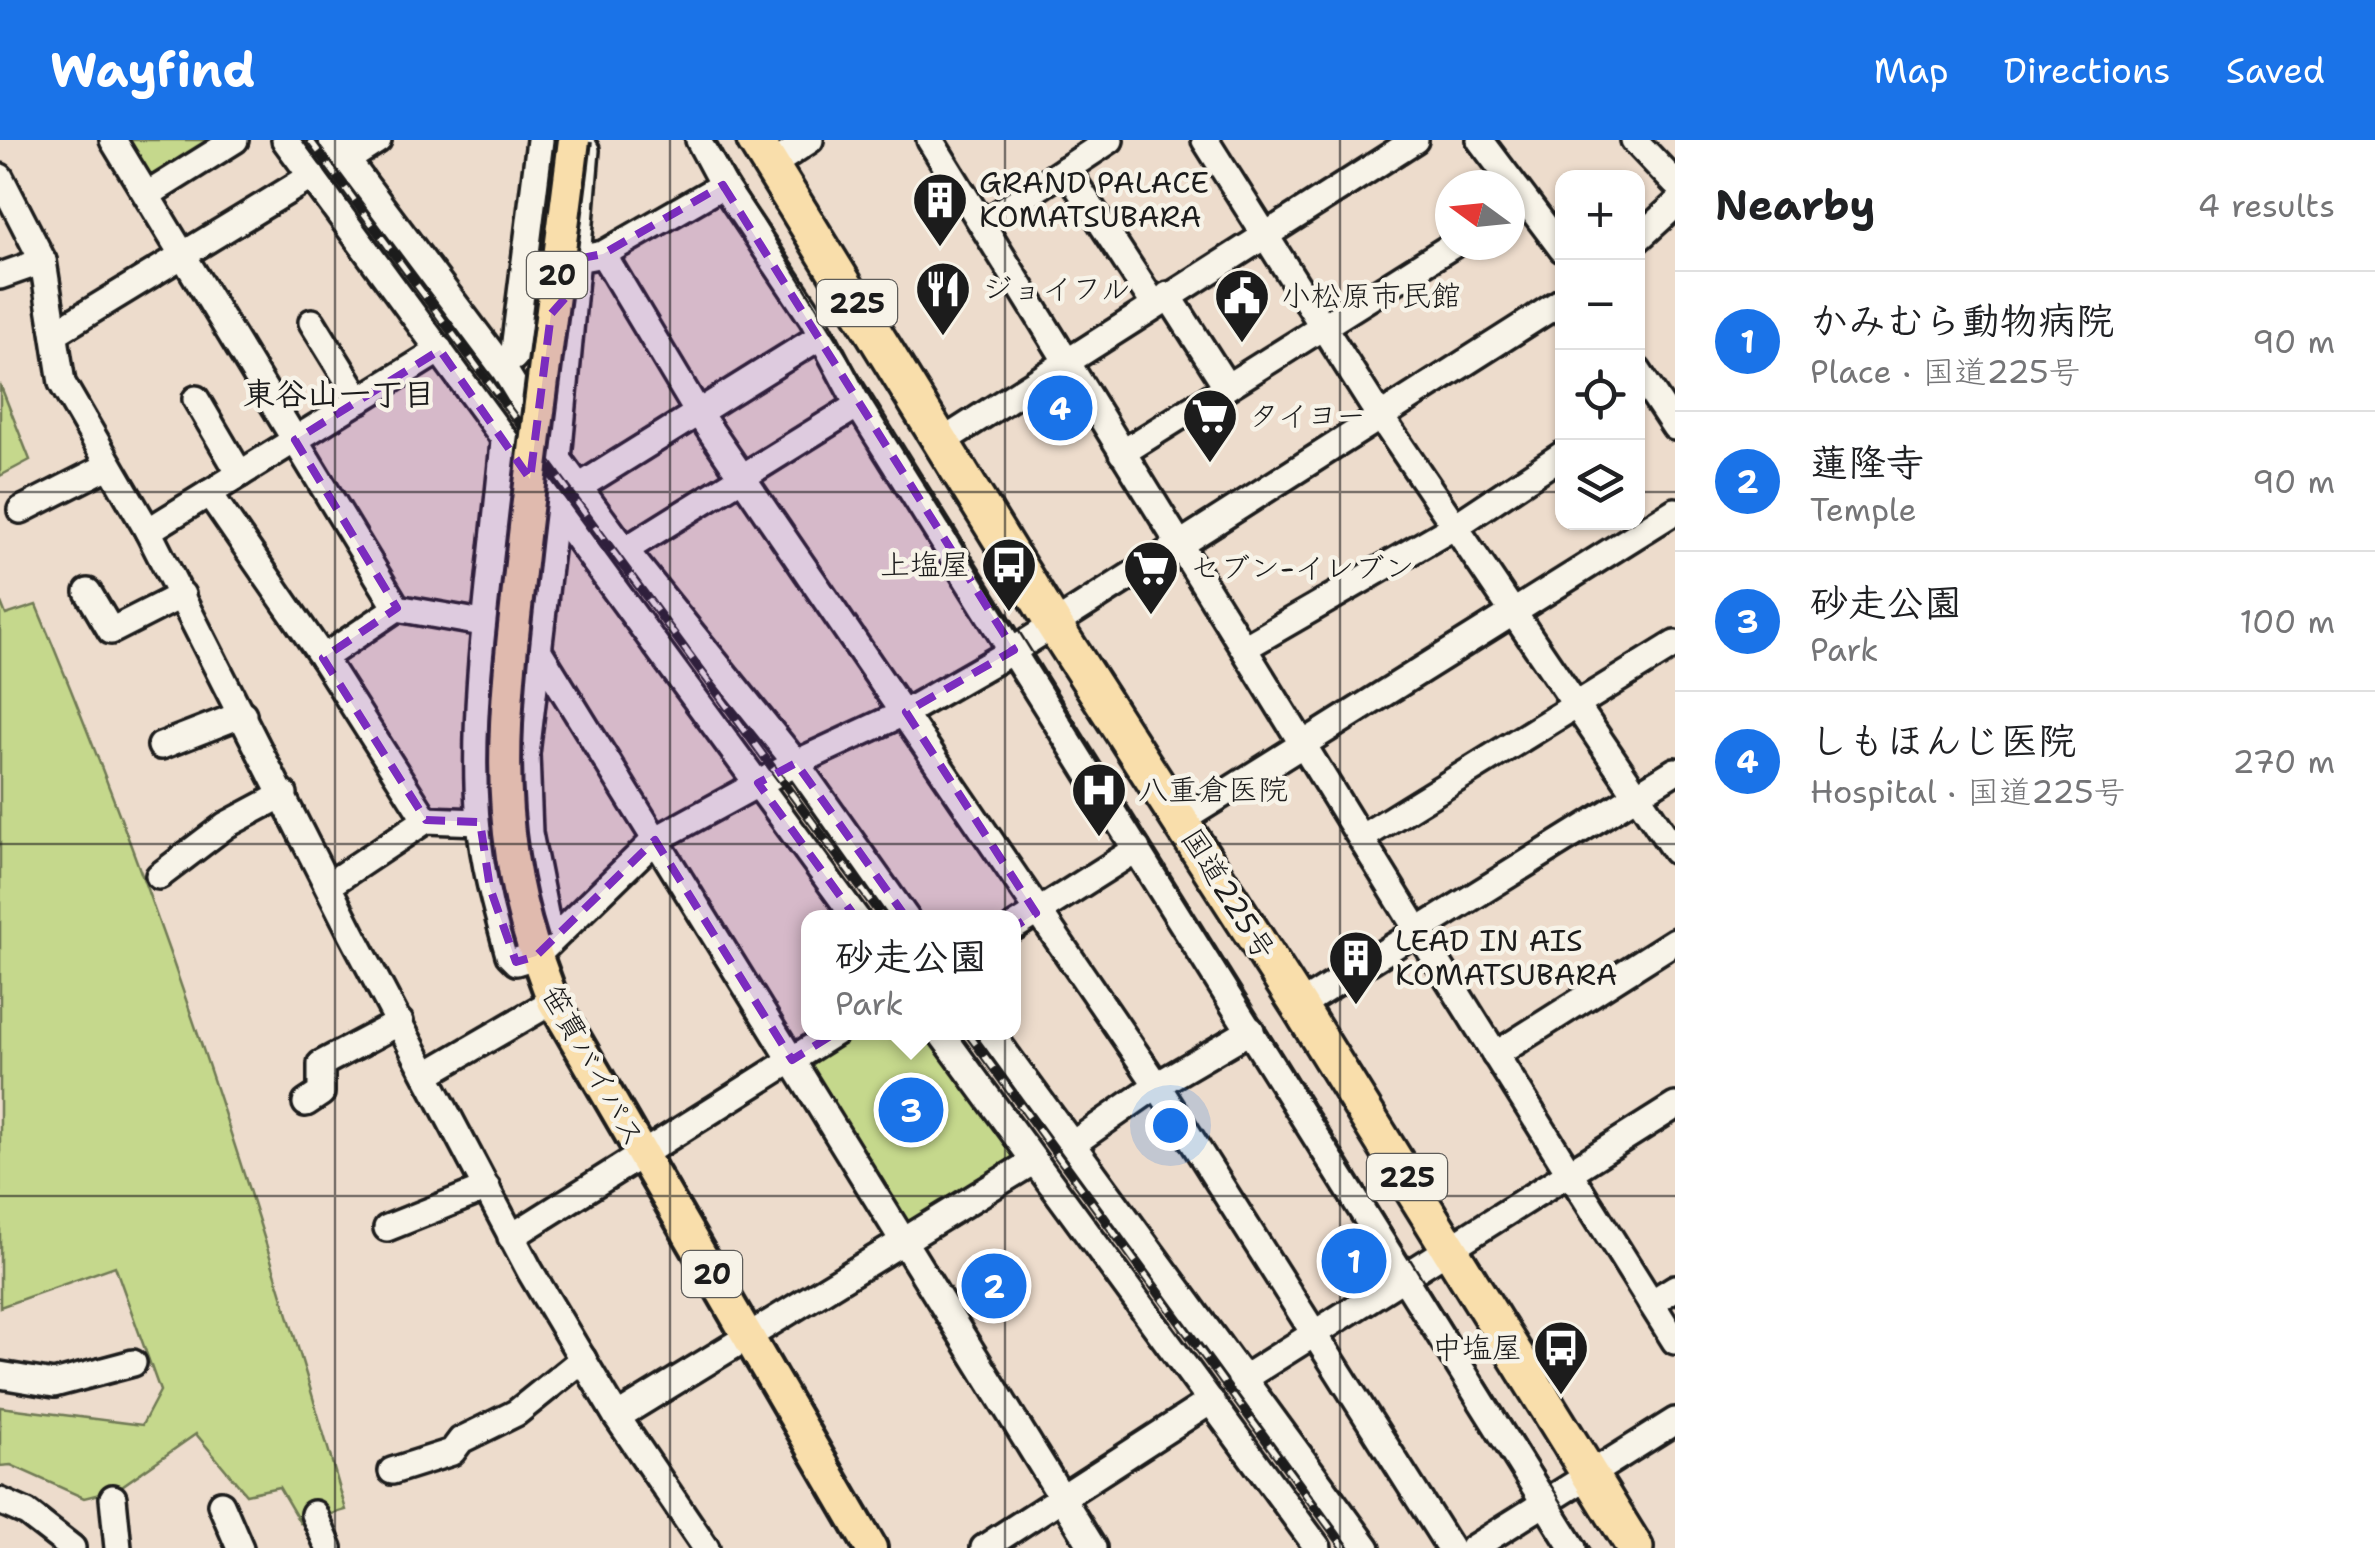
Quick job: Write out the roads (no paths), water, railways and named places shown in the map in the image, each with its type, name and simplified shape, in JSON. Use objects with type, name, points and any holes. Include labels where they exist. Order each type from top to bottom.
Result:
[{"type":"highway","name":"国道225号","points":[[763,152],[1054,625],[1300,1006],[1635,1548]]},
{"type":"main road","name":"笹貫バイパス","points":[[538,409],[548,231],[559,140]]},
{"type":"main road","name":"笹貫バイパス","points":[[574,140],[538,409],[502,761],[508,847],[534,950],[553,1000],[871,1548]]},
{"type":"street","points":[[113,140],[397,608]]},
{"type":"street","points":[[147,196],[235,140]]},
{"type":"street","points":[[285,140],[850,910]]},
{"type":"street","points":[[378,140],[340,150],[510,364],[558,459],[625,550],[796,762],[900,910]]},
{"type":"street","points":[[510,364],[540,140]]},
{"type":"street","points":[[510,364],[574,288],[590,257],[587,140]]},
{"type":"street","points":[[699,140],[723,185],[821,336],[858,406],[1574,1548]]},
{"type":"street","points":[[763,152],[810,140]]},
{"type":"street","points":[[930,140],[1675,1341]]},
{"type":"street","points":[[983,224],[1110,140]]},
{"type":"street","points":[[1205,140],[1322,328],[1675,851]]},
{"type":"street","points":[[943,441],[1414,140]]},
{"type":"street","points":[[1480,140],[1498,170]]},
{"type":"street","points":[[1634,140],[1675,183]]},
{"type":"street","points":[[1066,168],[1226,387]]},
{"type":"street","points":[[56,333],[312,176]]},
{"type":"street","points":[[0,177],[43,260],[62,383],[182,595],[352,934],[429,1073],[512,1237],[617,1418],[706,1548]]},
{"type":"street","points":[[590,257],[723,185]]},
{"type":"street","points":[[1645,234],[1675,206]]},
{"type":"street","points":[[1525,211],[1555,242]]},
{"type":"street","points":[[1122,453],[1435,256]]},
{"type":"street","points":[[590,257],[696,412],[745,476],[906,712],[1036,913],[1157,1085],[1317,1332],[1450,1548]]},
{"type":"street","points":[[0,276],[43,260]]},
{"type":"street","points":[[558,459],[574,288]]},
{"type":"street","points":[[504,441],[478,754],[480,822],[490,888],[508,955],[516,962],[655,840],[796,762],[906,712],[1014,650],[1383,419],[1555,306]]},
{"type":"street","points":[[312,322],[360,400]]},
{"type":"street","points":[[579,487],[821,336]]},
{"type":"street","points":[[148,531],[440,350]]},
{"type":"street","points":[[196,399],[240,474]]},
{"type":"street","points":[[1645,400],[1675,427]]},
{"type":"street","points":[[625,550],[858,406]]},
{"type":"street","points":[[1244,648],[1457,525],[1555,460]]},
{"type":"street","points":[[20,510],[108,466]]},
{"type":"street","points":[[209,493],[323,658],[426,820]]},
{"type":"street","points":[[534,950],[548,930],[526,792],[537,648],[555,508]]},
{"type":"street","points":[[1182,820],[1675,511]]},
{"type":"street","points":[[88,592],[111,631],[182,595]]},
{"type":"street","points":[[323,658],[397,608],[488,624],[537,648],[1093,1548]]},
{"type":"street","points":[[1360,838],[1675,644]]},
{"type":"street","points":[[161,746],[244,714]]},
{"type":"street","points":[[1300,1006],[1675,772]]},
{"type":"street","points":[[160,876],[226,825],[284,794]]},
{"type":"street","points":[[330,884],[426,820],[480,822]]},
{"type":"street","points":[[1021,923],[1137,849]]},
{"type":"street","points":[[1495,1055],[1675,941]]},
{"type":"street","points":[[429,1073],[553,1000]]},
{"type":"street","points":[[306,1103],[320,1093],[321,1064],[400,1022]]},
{"type":"street","points":[[1074,1143],[1157,1085],[1251,1030]]},
{"type":"street","points":[[512,1237],[823,1040]]},
{"type":"street","points":[[946,1040],[1318,1548]]},
{"type":"street","points":[[996,1040],[1366,1548]]},
{"type":"street","points":[[1241,1380],[1675,1106]]},
{"type":"street","points":[[617,1418],[1034,1161]]},
{"type":"street","points":[[387,1228],[487,1188]]},
{"type":"street","points":[[1651,1304],[1675,1288]]},
{"type":"street","points":[[392,1471],[452,1452],[462,1440],[516,1413],[582,1359]]},
{"type":"street","points":[[0,1375],[54,1384],[133,1362]]},
{"type":"street","points":[[984,1548],[1210,1401]]},
{"type":"street","points":[[1473,1548],[1675,1421]]},
{"type":"street","points":[[113,1498],[118,1548]]},
{"type":"street","points":[[0,1502],[28,1513],[72,1548]]},
{"type":"street","points":[[221,1504],[240,1548]]},
{"type":"street","points":[[314,1514],[328,1548]]},
{"type":"tram line","points":[[713,140],[1590,1548]]},
{"type":"railway","points":[[310,140],[877,910]]},
{"type":"railway","points":[[973,1040],[1345,1548]]},
{"type":"place","name":"GRAND PALACE KOMATSUBARA","points":[[940,249]]},
{"type":"place","name":"ジョイフル","points":[[943,338]]},
{"type":"place","name":"小松原市民館","points":[[1242,345]]},
{"type":"place","name":"しもほんじ医院","points":[[1060,408]]},
{"type":"place","name":"タイヨー","points":[[1210,465]]},
{"type":"place","name":"上塩屋","points":[[1009,614]]},
{"type":"place","name":"セブン-イレブン","points":[[1151,617]]},
{"type":"place","name":"八重倉医院","points":[[1099,839]]},
{"type":"place","name":"LEAD IN AIS KOMATSUBARA","points":[[1356,1007]]},
{"type":"place","name":"砂走公園","points":[[911,1110]]},
{"type":"place","name":"かみむら動物病院","points":[[1354,1261]]},
{"type":"place","name":"蓮隆寺","points":[[994,1286]]},
{"type":"place","name":"中塩屋","points":[[1561,1397]]},
{"type":"district","name":"東谷山一丁目","points":[[339,394]]}]
